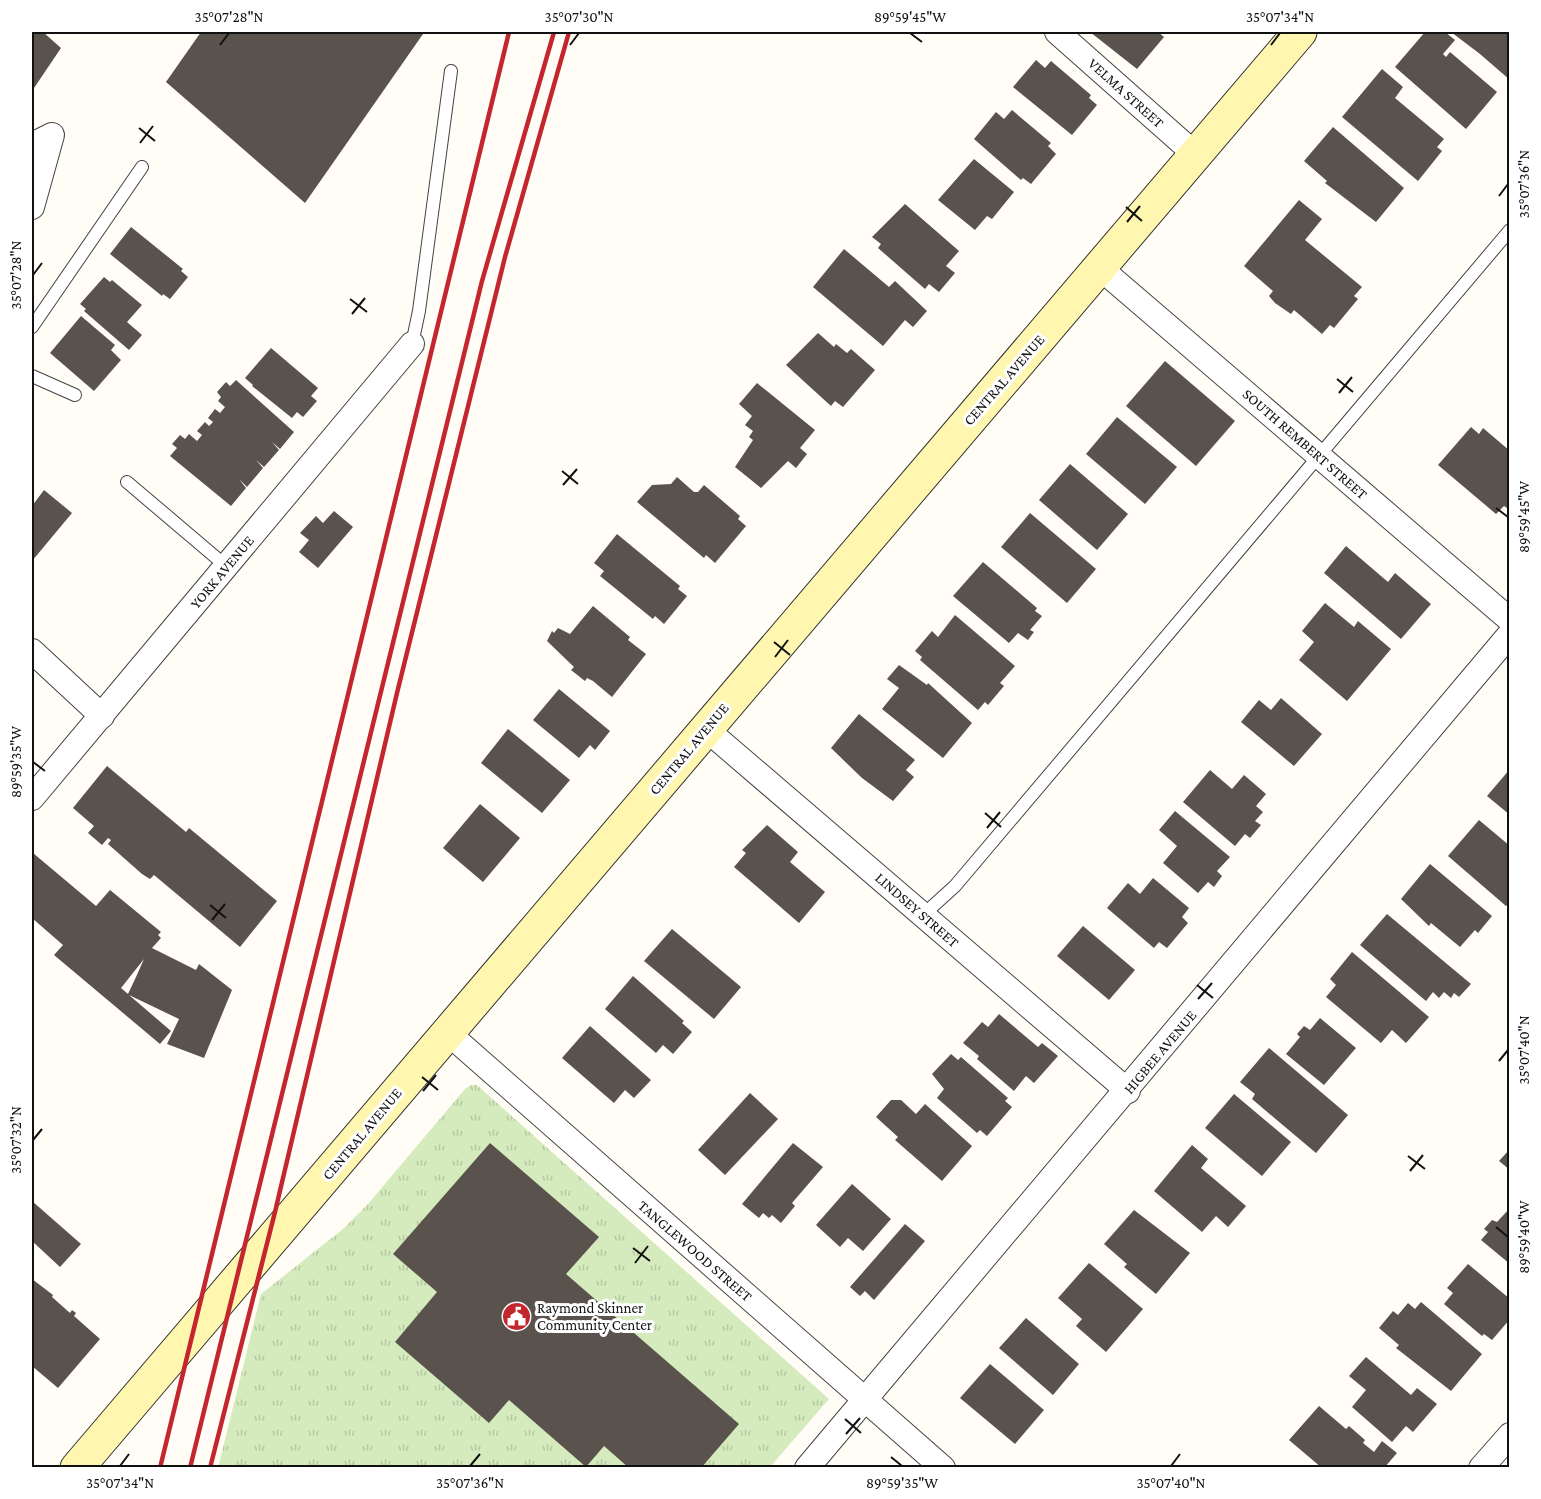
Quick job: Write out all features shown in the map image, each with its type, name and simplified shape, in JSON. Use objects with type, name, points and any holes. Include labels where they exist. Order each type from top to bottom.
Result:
[{"type":"main road","name":"CENTRAL AVENUE","points":[[78,1467],[1300,32]]},
{"type":"street","name":"VELMA STREET","points":[[1057,32],[1196,155]]},
{"type":"street","points":[[32,145],[52,135],[32,207]]},
{"type":"street","name":"SOUTH REMBERT STREET","points":[[1100,268],[1509,620]]},
{"type":"street","name":"YORK AVENUE","points":[[32,798],[412,344]]},
{"type":"street","name":"HIGBEE AVENUE","points":[[807,1467],[1128,1090],[1509,634]]},
{"type":"street","points":[[32,651],[102,716]]},
{"type":"street","name":"LINDSEY STREET","points":[[706,729],[1128,1090]]},
{"type":"street","name":"TANGLEWOOD STREET","points":[[448,1034],[864,1401],[943,1467]]},
{"type":"street","points":[[1481,1467],[1509,1435]]},
{"type":"lane","points":[[412,344],[419,311],[451,71]]},
{"type":"lane","points":[[32,327],[142,167]]},
{"type":"lane","points":[[923,915],[955,886],[1509,230]]},
{"type":"lane","points":[[32,376],[75,395]]},
{"type":"lane","points":[[127,482],[226,566]]},
{"type":"green space","points":[[471,1085],[477,1085],[829,1399],[770,1467],[218,1468],[261,1294],[343,1229],[368,1204],[465,1089]]},
{"type":"building","points":[[32,32],[43,32],[61,48],[32,91]]},
{"type":"building","points":[[201,32],[420,32],[423,34],[305,203],[166,82]]},
{"type":"building","points":[[1090,32],[1158,32],[1164,37],[1137,69]]},
{"type":"building","points":[[1425,32],[1445,32],[1455,40],[1443,54],[1446,57],[1450,52],[1497,92],[1466,129],[1395,67]]},
{"type":"building","points":[[1451,32],[1510,32],[1510,80],[1480,54]]},
{"type":"building","points":[[1036,60],[1045,68],[1051,61],[1091,95],[1089,98],[1097,105],[1072,135],[1013,87]]},
{"type":"building","points":[[1382,69],[1403,87],[1395,98],[1444,139],[1437,147],[1442,151],[1418,181],[1342,117]]},
{"type":"building","points":[[1012,110],[1051,143],[1048,146],[1056,154],[1031,184],[1023,178],[1021,180],[974,139],[996,112],[1004,119]]},
{"type":"building","points":[[1333,127],[1404,188],[1376,222],[1325,183],[1327,181],[1304,161]]},
{"type":"building","points":[[974,159],[1014,192],[992,219],[987,216],[975,230],[938,200]]},
{"type":"building","points":[[1299,200],[1322,219],[1305,240],[1362,287],[1354,296],[1358,299],[1334,328],[1330,325],[1322,334],[1294,310],[1291,314],[1275,303],[1269,296],[1273,291],[1244,266]]},
{"type":"building","points":[[905,204],[959,251],[946,266],[955,273],[939,292],[929,284],[925,289],[878,248],[881,244],[872,237]]},
{"type":"building","points":[[131,227],[183,269],[181,271],[188,277],[170,299],[163,294],[162,296],[110,254]]},
{"type":"building","points":[[844,249],[889,287],[895,281],[927,311],[913,327],[905,320],[883,346],[813,287]]},
{"type":"building","points":[[104,277],[110,282],[112,280],[142,305],[127,322],[142,335],[129,350],[84,311],[86,309],[80,304]]},
{"type":"building","points":[[81,316],[115,345],[111,350],[121,360],[94,391],[50,353]]},
{"type":"building","points":[[818,333],[834,347],[836,344],[847,353],[851,349],[875,370],[843,407],[835,401],[831,406],[786,365]]},
{"type":"building","points":[[271,348],[318,388],[311,396],[317,401],[303,417],[297,412],[292,418],[245,378]]},
{"type":"building","points":[[1165,361],[1235,421],[1196,466],[1126,406]]},
{"type":"building","points":[[236,380],[294,432],[280,449],[272,442],[279,450],[264,467],[256,460],[263,468],[247,487],[239,479],[246,488],[231,506],[170,456],[177,448],[172,444],[180,435],[185,439],[189,434],[197,441],[202,435],[197,431],[205,422],[209,426],[213,422],[208,418],[215,409],[220,413],[225,407],[218,401],[221,397],[217,392],[226,382],[230,386]]},
{"type":"building","points":[[757,383],[815,430],[800,448],[807,454],[796,468],[788,461],[761,488],[735,467],[753,440],[749,437],[753,431],[745,425],[752,416],[739,404]]},
{"type":"building","points":[[1117,417],[1177,467],[1145,504],[1086,454]]},
{"type":"building","points":[[1471,427],[1479,434],[1483,428],[1510,451],[1510,510],[1504,506],[1496,514],[1438,465]]},
{"type":"building","points":[[1070,464],[1128,514],[1097,550],[1039,500]]},
{"type":"building","points":[[677,477],[694,492],[698,492],[704,485],[740,516],[738,519],[746,526],[715,563],[706,555],[704,558],[637,502],[652,485],[671,484]]},
{"type":"building","points":[[44,490],[72,513],[32,561],[32,506]]},
{"type":"building","points":[[334,511],[353,527],[318,568],[299,552],[309,540],[300,533],[316,516],[323,523]]},
{"type":"building","points":[[1030,513],[1096,569],[1067,603],[1001,547]]},
{"type":"building","points":[[617,534],[680,586],[678,589],[687,596],[664,624],[655,616],[653,619],[600,576],[604,571],[594,563]]},
{"type":"building","points":[[1346,546],[1388,582],[1395,573],[1431,604],[1401,639],[1324,573]]},
{"type":"building","points":[[983,562],[1037,608],[1035,611],[1042,616],[1030,630],[1034,632],[1028,640],[1018,633],[1009,643],[953,596]]},
{"type":"building","points":[[1325,603],[1354,627],[1358,621],[1391,649],[1347,701],[1299,660],[1314,642],[1302,631]]},
{"type":"building","points":[[593,606],[630,637],[628,640],[646,654],[612,697],[593,681],[587,678],[585,681],[571,670],[574,667],[547,641],[552,631],[554,633],[558,628],[570,634]]},
{"type":"building","points":[[955,615],[1015,666],[1000,683],[1004,686],[988,705],[985,702],[978,710],[920,660],[922,657],[915,651],[932,631],[938,637]]},
{"type":"building","points":[[899,665],[927,685],[928,683],[972,723],[943,758],[882,709],[899,688],[887,679]]},
{"type":"building","points":[[559,689],[610,731],[595,750],[590,745],[579,758],[533,720]]},
{"type":"building","points":[[1281,698],[1322,734],[1294,766],[1241,722],[1259,700],[1271,710]]},
{"type":"building","points":[[859,714],[915,760],[906,770],[914,777],[893,801],[862,778],[831,748]]},
{"type":"building","points":[[508,729],[570,780],[542,813],[481,763]]},
{"type":"building","points":[[107,766],[186,832],[189,828],[277,901],[240,947],[154,875],[150,879],[142,874],[108,844],[111,840],[108,838],[102,845],[88,833],[94,826],[73,808]]},
{"type":"building","points":[[1510,769],[1510,815],[1487,796]]},
{"type":"building","points":[[1210,770],[1232,789],[1244,775],[1266,794],[1256,806],[1263,812],[1255,821],[1261,825],[1250,838],[1245,834],[1235,846],[1183,802]]},
{"type":"building","points":[[480,804],[520,838],[483,882],[443,848]]},
{"type":"building","points":[[1175,811],[1230,857],[1217,871],[1222,876],[1214,887],[1208,882],[1198,893],[1163,863],[1177,846],[1159,830]]},
{"type":"building","points":[[1479,820],[1510,846],[1510,903],[1506,906],[1448,856]]},
{"type":"building","points":[[767,825],[798,852],[790,862],[825,892],[799,923],[734,867],[746,853],[742,850]]},
{"type":"building","points":[[33,853],[96,906],[110,890],[161,932],[158,935],[161,938],[152,948],[196,970],[199,964],[232,990],[204,1058],[167,1044],[179,1019],[129,995],[171,1031],[160,1044],[54,955],[63,945],[32,918]],"holes":[[[144,959],[128,994],[121,988]]]},
{"type":"building","points":[[1430,864],[1492,916],[1478,933],[1475,930],[1460,947],[1431,923],[1429,926],[1401,899]]},
{"type":"building","points":[[1153,878],[1189,908],[1182,917],[1188,923],[1167,948],[1159,942],[1154,948],[1107,908],[1128,883],[1140,894]]},
{"type":"building","points":[[1387,914],[1471,984],[1459,997],[1454,993],[1451,998],[1444,992],[1439,998],[1433,992],[1426,1001],[1360,945]]},
{"type":"building","points":[[1083,926],[1135,970],[1109,1000],[1057,956]]},
{"type":"building","points":[[672,929],[741,987],[714,1019],[644,961]]},
{"type":"building","points":[[1352,952],[1429,1017],[1406,1043],[1392,1030],[1381,1043],[1326,997],[1336,985],[1330,979]]},
{"type":"building","points":[[633,976],[684,1021],[682,1023],[692,1032],[673,1054],[663,1045],[656,1053],[605,1009]]},
{"type":"building","points":[[999,1014],[1038,1047],[1042,1043],[1058,1056],[1034,1083],[1026,1076],[1014,1091],[977,1059],[979,1056],[963,1043],[982,1022],[988,1027]]},
{"type":"building","points":[[1320,1018],[1356,1048],[1324,1085],[1286,1054],[1300,1037],[1297,1034],[1304,1026],[1310,1030]]},
{"type":"building","points":[[590,1026],[651,1080],[634,1098],[625,1090],[614,1103],[562,1058]]},
{"type":"building","points":[[1269,1048],[1348,1115],[1316,1153],[1252,1099],[1255,1094],[1240,1082]]},
{"type":"building","points":[[951,1054],[958,1060],[961,1057],[1008,1098],[1005,1101],[1012,1107],[987,1136],[980,1130],[977,1133],[937,1098],[944,1089],[932,1074]]},
{"type":"building","points":[[750,1093],[778,1119],[725,1175],[698,1150]]},
{"type":"building","points":[[1234,1094],[1291,1142],[1262,1176],[1205,1128]]},
{"type":"building","points":[[891,1100],[901,1100],[916,1114],[925,1104],[972,1146],[942,1181],[895,1140],[898,1137],[876,1117]]},
{"type":"building","name":"Raymond Skinner Community Center","points":[[490,1143],[599,1237],[566,1274],[739,1424],[701,1468],[629,1468],[604,1446],[586,1467],[509,1400],[489,1423],[395,1342],[437,1292],[393,1254]]},
{"type":"building","points":[[793,1143],[823,1167],[792,1203],[795,1206],[781,1223],[772,1215],[769,1218],[763,1213],[759,1218],[742,1204]]},
{"type":"building","points":[[1192,1145],[1208,1159],[1201,1168],[1246,1206],[1228,1227],[1216,1216],[1202,1232],[1154,1191]]},
{"type":"building","points":[[1510,1149],[1510,1170],[1499,1161]]},
{"type":"building","points":[[852,1184],[891,1219],[863,1251],[848,1238],[840,1247],[816,1225]]},
{"type":"building","points":[[32,1201],[81,1244],[60,1267],[32,1241]]},
{"type":"building","points":[[1510,1208],[1510,1264],[1481,1240],[1488,1232],[1484,1229],[1492,1220],[1497,1222]]},
{"type":"building","points":[[1134,1210],[1190,1253],[1156,1294],[1124,1267],[1127,1264],[1104,1244]]},
{"type":"building","points":[[905,1224],[925,1241],[874,1300],[865,1291],[860,1296],[850,1287]]},
{"type":"building","points":[[1089,1263],[1143,1309],[1106,1352],[1076,1326],[1082,1319],[1058,1298]]},
{"type":"building","points":[[1468,1264],[1510,1299],[1510,1319],[1492,1340],[1484,1334],[1482,1336],[1444,1304],[1453,1293],[1447,1288]]},
{"type":"building","points":[[32,1279],[53,1295],[52,1297],[70,1313],[72,1310],[76,1313],[74,1316],[100,1339],[58,1388],[32,1366]]},
{"type":"building","points":[[1421,1302],[1482,1354],[1451,1391],[1396,1348],[1399,1345],[1379,1328],[1393,1311],[1398,1315],[1408,1303],[1415,1309]]},
{"type":"building","points":[[1026,1318],[1079,1364],[1053,1395],[999,1348]]},
{"type":"building","points":[[1366,1357],[1411,1395],[1417,1388],[1437,1404],[1413,1432],[1406,1426],[1392,1442],[1352,1407],[1366,1390],[1349,1376]]},
{"type":"building","points":[[990,1364],[1044,1410],[1015,1444],[960,1398]]},
{"type":"building","points":[[1319,1406],[1346,1429],[1349,1426],[1365,1440],[1363,1443],[1374,1452],[1382,1441],[1397,1453],[1384,1468],[1322,1468],[1289,1440]]},
{"type":"railway","points":[[160,1468],[509,32]]},
{"type":"railway","points":[[190,1468],[482,281],[554,32]]},
{"type":"railway","points":[[210,1468],[275,1212],[397,693],[505,257],[569,32]]},
{"type":"place","name":"Raymond Skinner Community Center","points":[[516,1317]]}]
